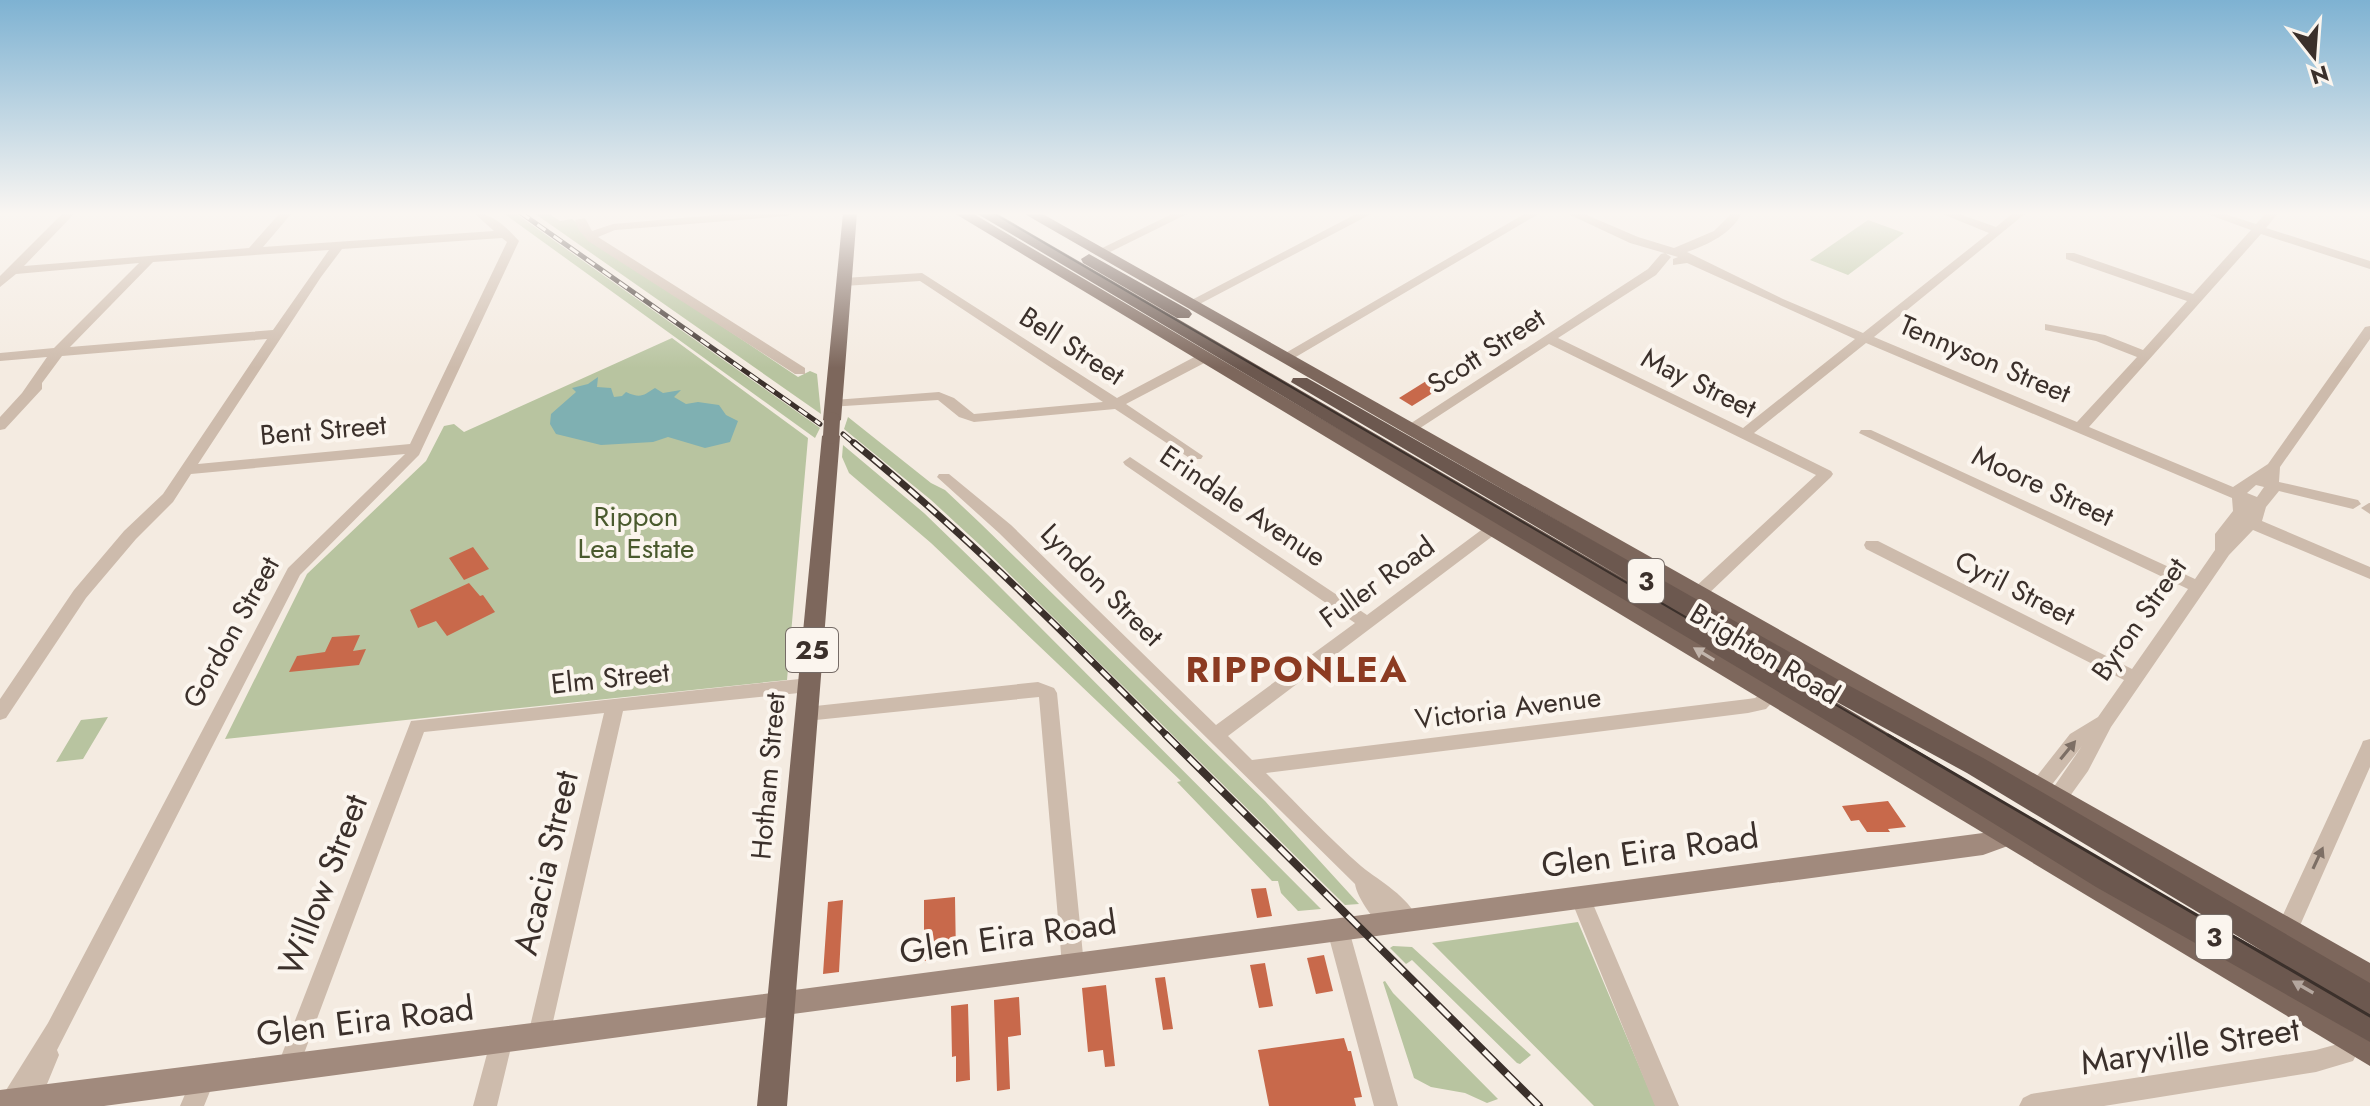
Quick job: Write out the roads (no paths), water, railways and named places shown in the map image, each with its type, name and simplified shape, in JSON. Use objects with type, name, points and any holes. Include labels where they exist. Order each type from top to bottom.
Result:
[{"type":"highway","name":"Brighton Road","points":[[1069,265],[1093,285],[1304,392],[1551,526],[1591,559],[2044,797],[2370,999]]},
{"type":"highway","name":"Brighton Road","points":[[1087,265],[1228,340],[1304,392],[1591,559],[1868,733],[2014,832],[2364,1040]]},
{"type":"highway","name":"Glen Eira Road","points":[[2014,832],[2044,797]]},
{"type":"main road","name":"Hotham Street","points":[[772,1106],[846,265]]},
{"type":"main road","name":"Brighton Road","points":[[1056,265],[1261,391],[1771,694],[2014,832]]},
{"type":"main road","name":"Brighton Road","points":[[1122,265],[1698,594],[2044,797],[2370,977]]},
{"type":"main road","points":[[1218,320],[1228,340]]},
{"type":"main road","points":[[1261,391],[1304,392],[1356,399]]},
{"type":"main road","points":[[1528,497],[1551,526]]},
{"type":"main road","points":[[1591,559],[1634,558]]},
{"type":"main road","points":[[1770,636],[1799,669]]},
{"type":"main road","name":"Glen Eira Road","points":[[15,1103],[779,1005],[1983,844],[2014,832]]},
{"type":"street","points":[[0,283],[19,265]]},
{"type":"street","points":[[16,268],[65,265]]},
{"type":"street","points":[[0,426],[29,393],[51,374],[64,352],[140,265]]},
{"type":"street","points":[[0,713],[80,594],[130,535],[159,509],[322,265]]},
{"type":"street","name":"Gordon Street","points":[[15,1103],[56,1031],[294,572],[408,460],[502,265]]},
{"type":"street","points":[[638,265],[800,371]]},
{"type":"street","points":[[1190,304],[1267,265]]},
{"type":"street","points":[[1284,358],[1446,265]]},
{"type":"street","name":"Scott Street","points":[[1409,429],[1663,265]]},
{"type":"street","name":"Tennyson Street","points":[[1693,265],[2259,504]]},
{"type":"street","points":[[1744,434],[1956,265]]},
{"type":"street","points":[[2095,265],[2195,299]]},
{"type":"street","points":[[2080,428],[2226,265]]},
{"type":"street","name":"Bell Street","points":[[844,282],[922,277],[1196,456]]},
{"type":"street","points":[[2050,327],[2100,338],[2144,355]]},
{"type":"street","name":"Byron Street","points":[[2244,520],[2239,489],[2273,467],[2370,330]]},
{"type":"street","points":[[0,357],[274,337]]},
{"type":"street","name":"May Street","points":[[1549,339],[1826,474],[1698,594]]},
{"type":"street","points":[[832,420],[939,396],[953,401],[963,415],[974,418],[1117,404],[1205,357]]},
{"type":"street","name":"Moore Street","points":[[1866,433],[2198,587]]},
{"type":"street","name":"Bent Street","points":[[184,472],[235,463],[415,448]]},
{"type":"street","name":"Erindale Avenue","points":[[1130,462],[1365,622]]},
{"type":"street","name":"Byron Street","points":[[2044,797],[2081,766],[2104,722],[2223,551],[2223,534],[2244,520],[2269,494],[2273,467]]},
{"type":"street","name":"Lyndon Street","points":[[944,477],[1005,529],[1354,872],[1400,922]]},
{"type":"street","points":[[2254,480],[2364,507]]},
{"type":"street","points":[[2244,520],[2370,573]]},
{"type":"street","name":"Fuller Road","points":[[1215,736],[1494,529]]},
{"type":"street","name":"Cyril Street","points":[[1872,545],[2135,678]]},
{"type":"street","name":"Elm Street","points":[[417,726],[809,685]]},
{"type":"street","points":[[806,714],[1038,689],[1048,693],[1073,965]]},
{"type":"street","name":"Victoria Avenue","points":[[1249,768],[1748,706],[1760,704],[1771,694]]},
{"type":"street","name":"Acacia Street","points":[[539,1035],[615,705]]},
{"type":"street","name":"Willow Street","points":[[288,1067],[417,726]]},
{"type":"street","points":[[2287,930],[2370,746]]},
{"type":"street","points":[[1580,897],[1667,1106]]},
{"type":"street","points":[[1338,930],[1386,1106]]},
{"type":"street","points":[[485,1106],[502,1039]]},
{"type":"street","name":"Maryville Street","points":[[2031,1106],[2316,1061],[2345,1053],[2364,1040]]},
{"type":"street","points":[[192,1106],[203,1079]]},
{"type":"water","points":[[598,377],[597,387],[611,388],[614,397],[626,392],[642,395],[655,388],[663,393],[681,390],[674,397],[686,404],[719,405],[726,415],[738,421],[730,442],[705,448],[668,437],[653,442],[601,445],[556,434],[550,424],[551,414],[576,392],[572,388],[588,384]]},
{"type":"tram line","points":[[1081,265],[1891,737]]},
{"type":"tram line","points":[[1888,735],[2370,1016]]},
{"type":"railway","points":[[594,265],[820,424]]},
{"type":"railway","points":[[843,434],[856,445]]},
{"type":"railway","points":[[854,443],[976,549],[1168,737]]},
{"type":"railway","points":[[1166,735],[1539,1106]]},
{"type":"district","name":"RIPPONLEA","points":[[1297,669]]},
{"type":"park label","name":"Rippon Lea Estate","points":[[636,532]]}]
